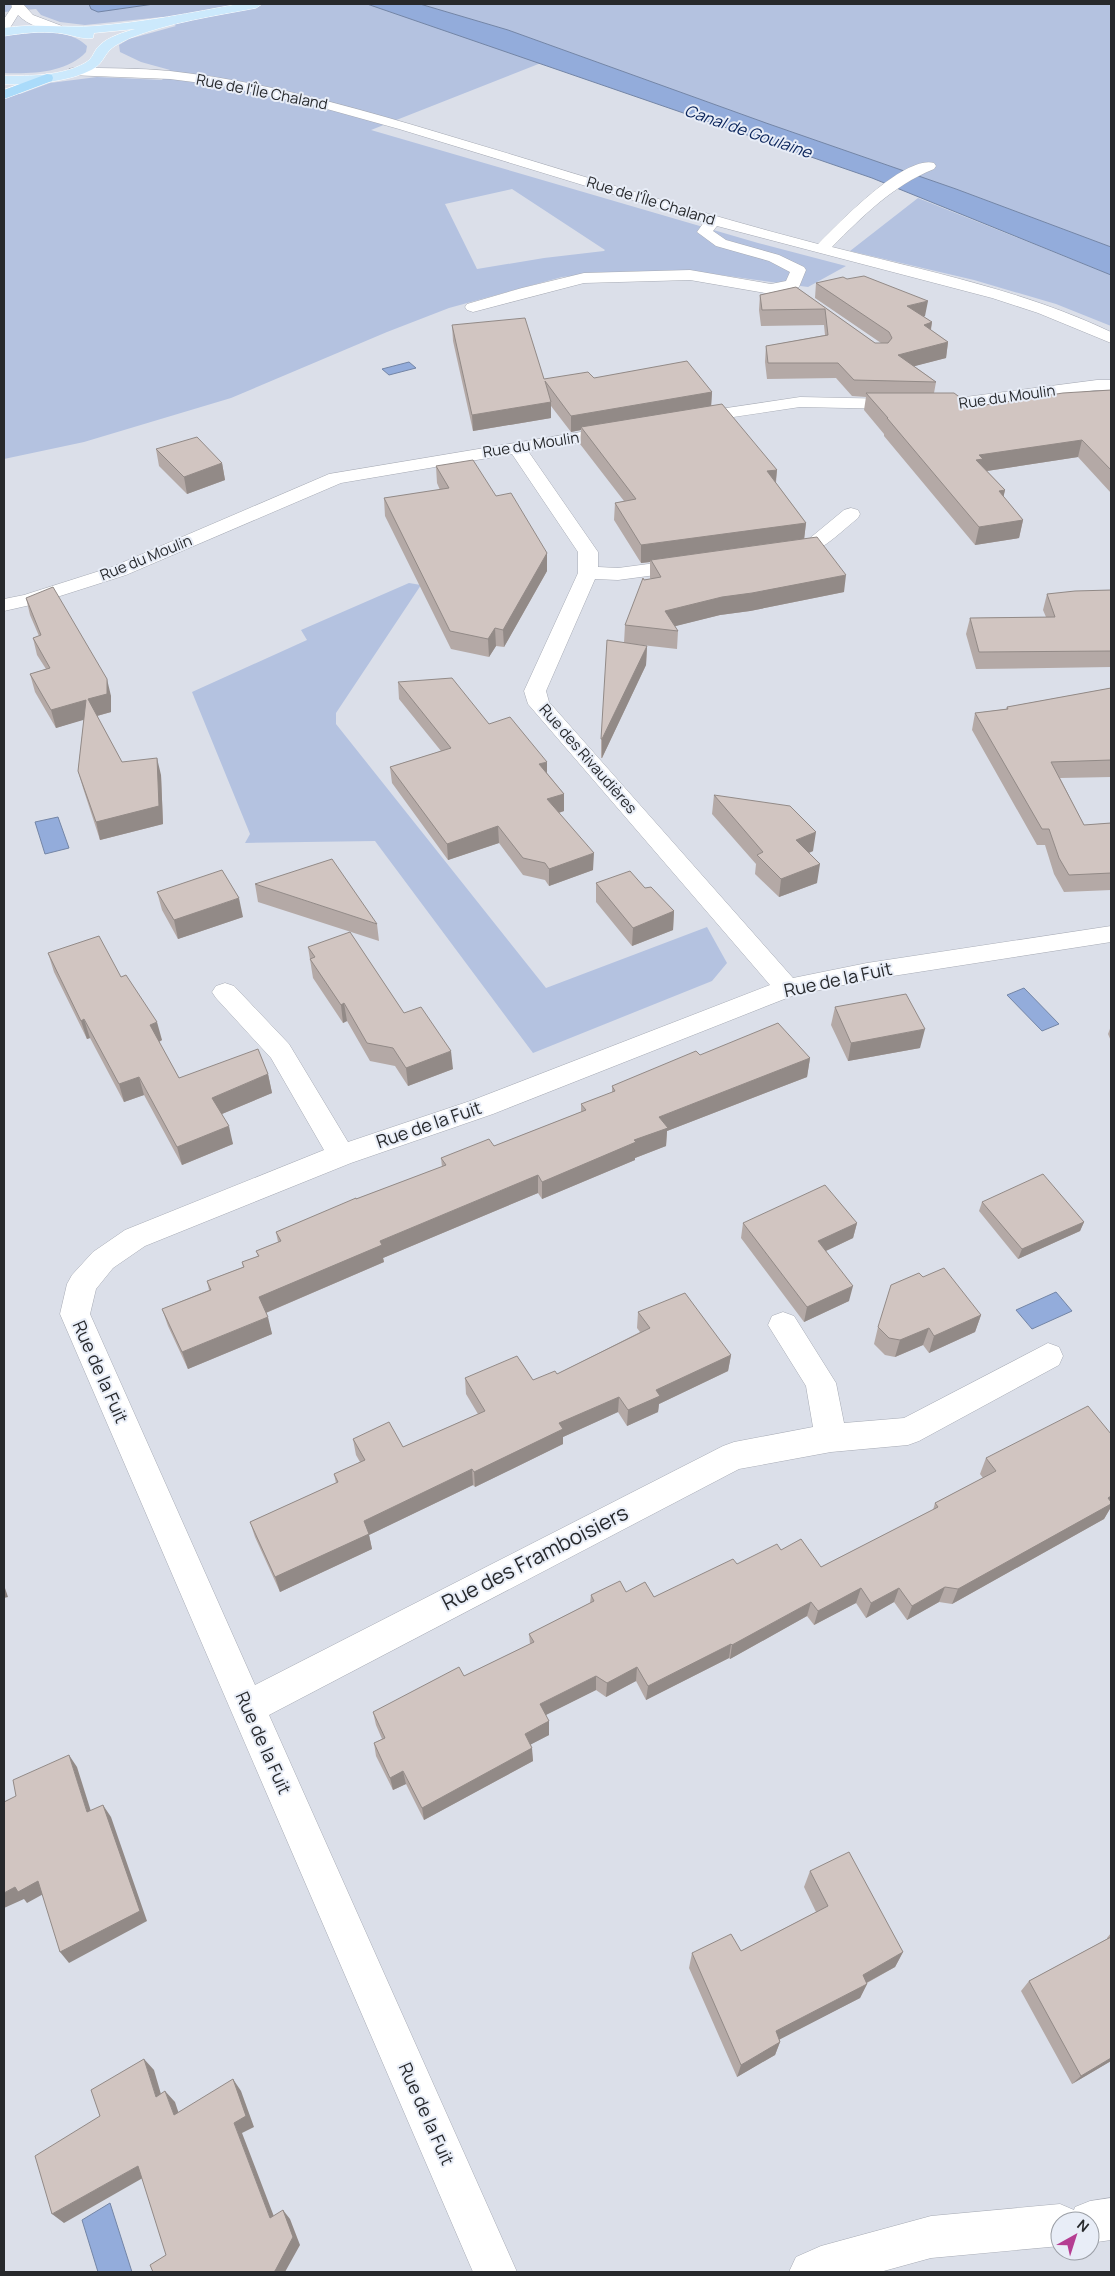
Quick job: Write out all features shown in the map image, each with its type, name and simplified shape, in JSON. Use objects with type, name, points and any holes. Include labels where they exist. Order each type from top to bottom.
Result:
[{"type":"highway","points":[[4,95],[47,78]]},
{"type":"main road","points":[[72,31],[115,28],[175,20],[256,4]]},
{"type":"main road","points":[[4,80],[47,78],[74,72],[91,64],[103,51],[125,36],[175,20]]},
{"type":"main road","points":[[4,30],[58,29],[72,31],[94,38],[103,51]]},
{"type":"street","points":[[4,30],[17,5],[31,19],[58,29]]},
{"type":"street","name":"Rue de l'Île Chaland","points":[[103,51],[128,63],[187,78]]},
{"type":"street","name":"Rue de l'Île Chaland","points":[[74,72],[122,72],[187,78],[263,90],[345,109],[713,220],[991,292],[1082,324],[1111,338]]},
{"type":"street","points":[[821,248],[876,196],[924,168]]},
{"type":"street","points":[[473,307],[528,291],[584,278],[690,275],[771,289],[793,284],[798,270],[774,258],[721,243],[705,232],[713,220]]},
{"type":"street","points":[[784,286],[800,297]]},
{"type":"street","name":"Rue du Moulin","points":[[672,422],[800,402],[942,405],[1097,385],[1111,385]]},
{"type":"street","name":"Rue du Moulin","points":[[4,605],[28,600],[119,571],[336,478],[633,428]]},
{"type":"street","name":"Rue des Rivaudières","points":[[517,448],[588,552],[588,573],[535,691],[539,704],[787,988]]},
{"type":"street","points":[[771,553],[810,548],[851,514]]},
{"type":"street","points":[[588,573],[618,574],[704,562]]},
{"type":"street","name":"Rue de la Fuit","points":[[495,2272],[75,1314],[82,1284],[103,1260],[135,1238],[341,1155],[483,1107],[787,988],[837,976],[1039,948],[1111,934]]},
{"type":"street","points":[[225,992],[280,1051],[341,1155]]},
{"type":"street","points":[[783,1325],[821,1383],[831,1438]]},
{"type":"street","name":"Rue des Framboisiers","points":[[248,1707],[734,1456],[831,1438],[908,1431],[1048,1356]]},
{"type":"street","points":[[811,2272],[821,2267],[931,2237],[1050,2226]]},
{"type":"shaded area","points":[[4,4],[367,4],[541,63],[371,130],[758,243],[846,266],[808,287],[692,271],[610,272],[562,277],[449,308],[231,398],[84,442],[4,459],[4,89],[20,94],[50,83],[97,77],[162,80],[170,70],[141,62],[120,52],[119,45],[129,39],[176,26],[162,17],[85,25],[60,22],[41,15],[36,9],[4,12]],"holes":[[[512,189],[605,250],[477,269],[445,204]]]},
{"type":"shaded area","points":[[420,4],[1111,4],[1111,247],[956,189],[508,30]]},
{"type":"shaded area","points":[[39,32],[64,34],[76,38],[87,46],[86,52],[69,64],[48,71],[4,73],[4,36]]},
{"type":"shaded area","points":[[918,198],[1111,275],[1111,326],[1056,304],[974,280],[850,251]]},
{"type":"shaded area","points":[[409,583],[421,585],[336,713],[336,724],[546,988],[707,927],[727,963],[712,981],[533,1053],[375,841],[245,843],[250,834],[192,692],[307,640],[301,630]]},
{"type":"water","points":[[89,4],[154,4],[98,12],[91,9]]},
{"type":"water","name":"Canal de Goulaine","points":[[367,4],[420,4],[508,30],[956,189],[1111,247],[1111,275],[872,178]]},
{"type":"water","points":[[409,362],[416,368],[389,375],[382,369]]},
{"type":"water","points":[[58,817],[69,848],[45,854],[35,822]]},
{"type":"water","points":[[1024,988],[1059,1024],[1042,1031],[1007,995]]},
{"type":"water","points":[[1056,1292],[1072,1311],[1032,1329],[1016,1310]]},
{"type":"water","points":[[110,2203],[132,2272],[98,2272],[82,2220]]},
{"type":"building","points":[[864,276],[928,301],[907,306],[932,322],[924,325],[948,342],[898,355],[936,382],[854,380],[838,363],[768,363],[766,346],[828,335],[825,309],[762,310],[760,295],[796,287],[875,343],[888,343],[892,338],[889,332],[816,283],[843,277],[847,279]]},
{"type":"building","points":[[525,318],[544,379],[588,372],[594,378],[687,361],[712,392],[571,416],[545,381],[551,402],[472,415],[452,325]]},
{"type":"building","points":[[1111,390],[1111,470],[1082,440],[979,455],[983,459],[976,460],[1005,490],[999,491],[1023,520],[979,527],[866,393],[954,393],[973,407],[1063,393]]},
{"type":"building","points":[[722,404],[777,470],[767,471],[806,523],[641,545],[615,503],[636,499],[581,427]]},
{"type":"building","points":[[197,437],[222,463],[184,477],[156,449]]},
{"type":"building","points":[[473,460],[496,496],[511,493],[547,553],[503,630],[495,628],[488,639],[450,631],[384,498],[449,488],[436,466]]},
{"type":"building","points":[[817,537],[846,575],[722,597],[665,611],[678,631],[625,625],[643,578],[644,580],[661,577],[651,560]]},
{"type":"building","points":[[53,587],[107,679],[107,694],[88,699],[122,762],[157,758],[159,806],[96,822],[78,771],[86,700],[51,710],[30,674],[50,668],[33,638],[41,635],[26,598]]},
{"type":"building","points":[[1111,590],[1111,651],[979,652],[970,618],[1055,617],[1047,594]]},
{"type":"building","points":[[607,640],[647,646],[601,739]]},
{"type":"building","points":[[452,678],[489,724],[510,717],[547,762],[539,764],[564,794],[547,799],[594,853],[549,869],[545,863],[523,858],[498,826],[447,844],[390,767],[451,748],[398,682]]},
{"type":"building","points":[[1111,688],[1111,760],[1051,762],[1084,825],[1111,823],[1111,873],[1069,875],[1059,858],[1049,829],[1042,829],[975,713],[1008,709],[1007,707]]},
{"type":"building","points":[[714,795],[790,806],[816,832],[796,840],[820,864],[781,879],[757,855],[763,852]]},
{"type":"building","points":[[332,859],[377,924],[255,884]]},
{"type":"building","points":[[222,870],[239,898],[174,920],[157,892]]},
{"type":"building","points":[[630,871],[645,888],[651,887],[674,911],[633,928],[596,883]]},
{"type":"building","points":[[350,932],[404,1013],[421,1007],[451,1051],[406,1068],[393,1048],[367,1043],[344,1003],[341,1005],[310,959],[315,957],[308,947]]},
{"type":"building","points":[[99,936],[121,977],[126,975],[157,1022],[150,1025],[179,1078],[258,1049],[268,1074],[212,1098],[229,1126],[177,1147],[139,1077],[119,1084],[84,1019],[81,1021],[48,953]]},
{"type":"building","points":[[906,994],[925,1029],[851,1043],[835,1007]]},
{"type":"building","points":[[778,1023],[810,1058],[659,1117],[668,1128],[634,1140],[636,1142],[542,1182],[538,1175],[380,1241],[382,1245],[259,1297],[268,1317],[182,1352],[162,1309],[211,1290],[207,1281],[244,1267],[242,1262],[259,1256],[256,1251],[281,1241],[276,1232],[356,1198],[446,1165],[441,1158],[489,1139],[494,1146],[586,1110],[581,1104],[615,1091],[612,1086],[696,1051],[700,1055]]},
{"type":"building","points":[[1043,1174],[1084,1222],[1022,1249],[982,1202]]},
{"type":"building","points":[[825,1185],[857,1223],[818,1241],[853,1286],[807,1307],[743,1223]]},
{"type":"building","points":[[944,1268],[981,1315],[934,1336],[929,1328],[900,1340],[889,1338],[878,1327],[891,1285],[919,1273],[923,1277]]},
{"type":"building","points":[[685,1293],[731,1355],[656,1390],[660,1396],[628,1410],[619,1397],[559,1423],[563,1429],[474,1472],[472,1469],[364,1521],[369,1534],[275,1577],[250,1522],[338,1482],[334,1474],[365,1460],[353,1439],[389,1422],[403,1447],[485,1411],[465,1378],[517,1356],[533,1380],[555,1371],[557,1374],[650,1328],[638,1312]]},
{"type":"building","points":[[1088,1406],[1111,1434],[1111,1496],[1108,1498],[1111,1504],[958,1589],[945,1587],[912,1606],[899,1588],[871,1603],[861,1588],[818,1611],[811,1602],[732,1645],[648,1686],[637,1667],[607,1683],[596,1676],[540,1704],[549,1721],[525,1734],[532,1748],[422,1808],[403,1771],[390,1778],[374,1743],[385,1738],[373,1712],[459,1667],[464,1676],[534,1642],[529,1634],[594,1601],[591,1595],[620,1581],[626,1592],[645,1582],[654,1597],[733,1559],[737,1564],[777,1544],[781,1550],[801,1539],[821,1567],[938,1507],[935,1503],[996,1471],[986,1458]]},
{"type":"building","points":[[69,1755],[87,1812],[103,1805],[140,1911],[60,1952],[38,1881],[18,1892],[15,1887],[4,1893],[4,1802],[16,1796],[13,1780]]},
{"type":"building","points":[[849,1852],[903,1952],[863,1975],[867,1984],[776,2031],[780,2042],[741,2065],[692,1953],[731,1934],[741,1951],[828,1906],[810,1871]]},
{"type":"building","points":[[1111,1937],[1111,2058],[1081,2076],[1029,1981]]},
{"type":"building","points":[[144,2059],[156,2097],[165,2091],[174,2115],[233,2079],[246,2116],[234,2123],[270,2218],[283,2210],[293,2237],[275,2271],[153,2272],[150,2265],[166,2255],[138,2166],[52,2214],[35,2156],[100,2116],[91,2090]]}]
